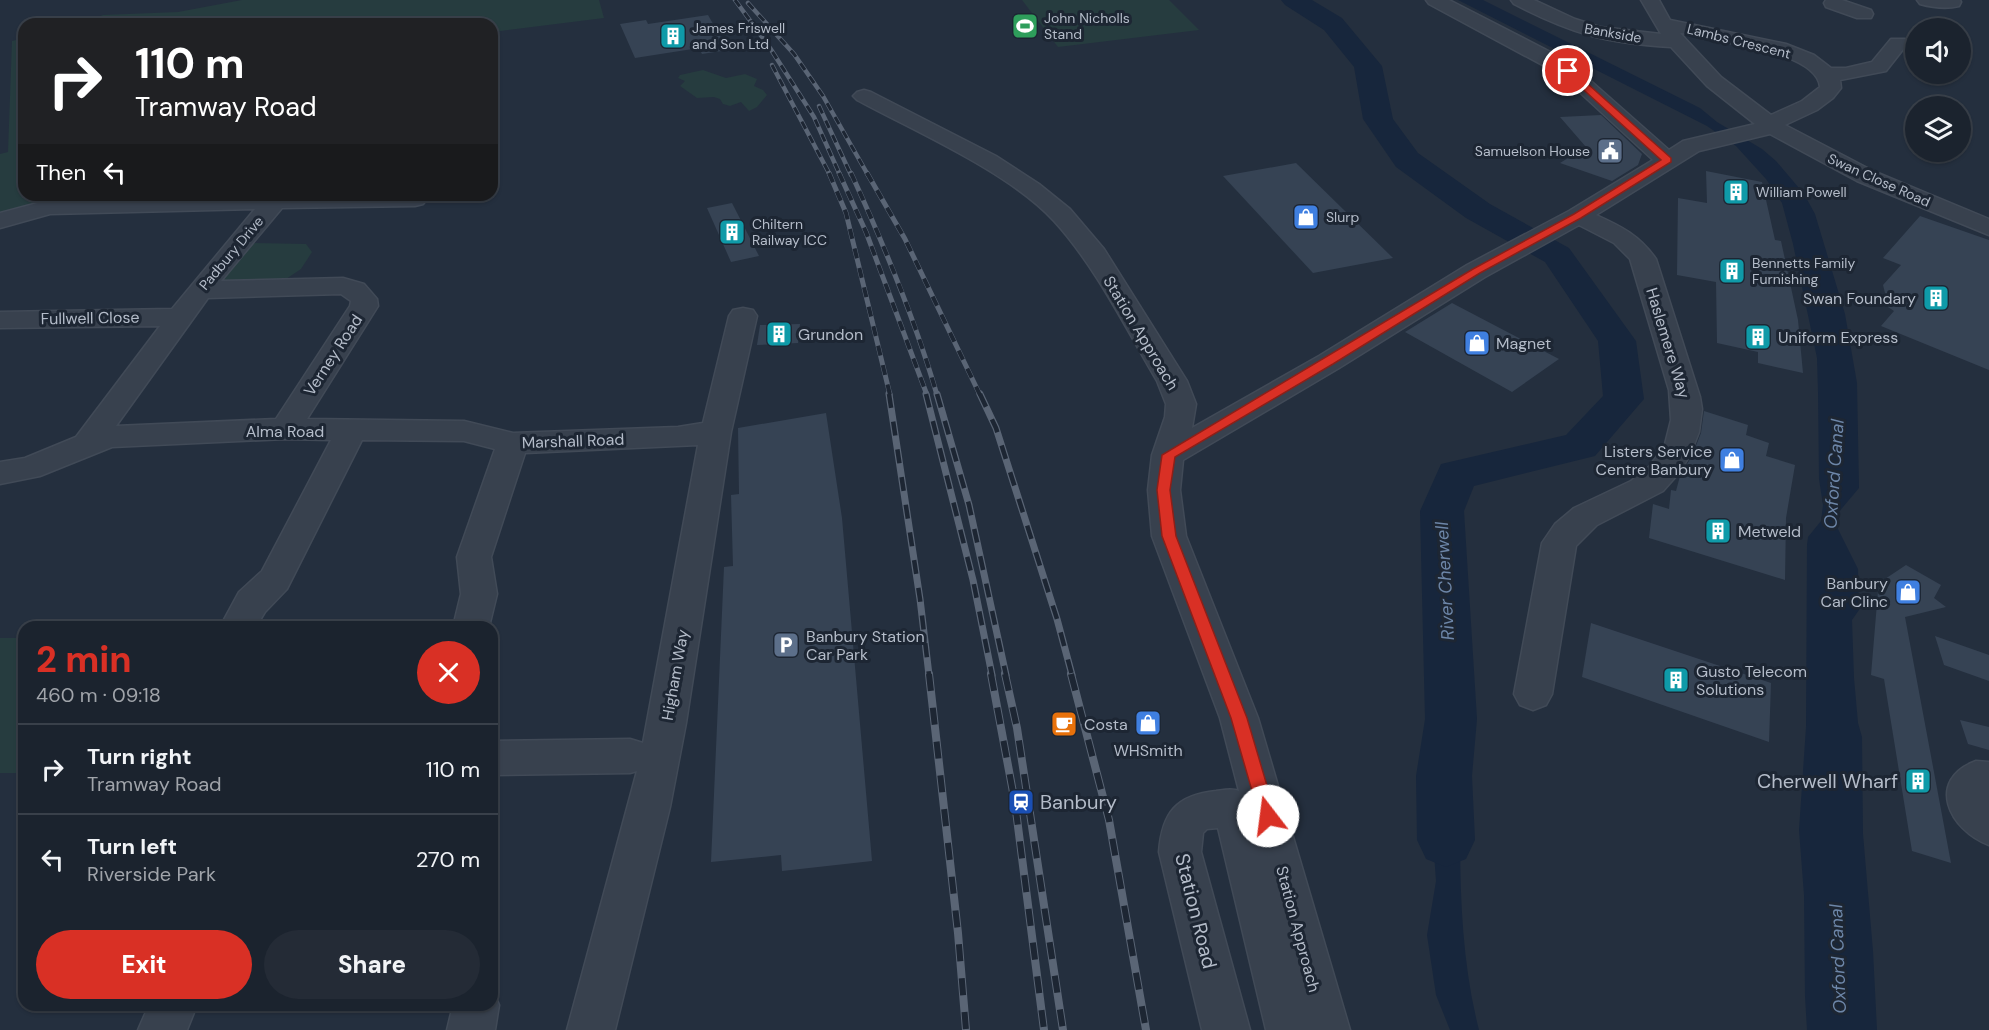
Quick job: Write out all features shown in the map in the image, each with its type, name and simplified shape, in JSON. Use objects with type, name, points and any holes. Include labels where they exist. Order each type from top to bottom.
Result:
[{"type":"street","points":[[1435,0],[1560,66],[1667,160]]},
{"type":"street","name":"Bankside","points":[[1520,0],[1572,25],[1622,38],[1670,33]]},
{"type":"street","name":"Swan Close Road","points":[[1650,0],[1656,15],[1670,33],[1719,87],[1769,125],[1854,170],[1989,228]]},
{"type":"street","points":[[1926,0],[1952,3]]},
{"type":"street","points":[[1829,2],[1864,14]]},
{"type":"street","name":"Lambs Crescent","points":[[1670,33],[1684,27],[1777,48],[1806,60],[1826,74]]},
{"type":"street","points":[[1826,74],[1846,74],[1879,67],[1898,43]]},
{"type":"street","points":[[1168,455],[1515,249],[1565,223],[1691,146],[1769,125],[1824,96],[1832,84],[1826,74]]},
{"type":"street","name":"Station Approach","points":[[864,96],[988,161],[1011,175],[1061,214],[1077,231],[1179,393],[1180,417],[1168,455],[1164,490],[1169,536],[1239,718],[1326,1030]]},
{"type":"street","name":"Padbury Drive","points":[[0,221],[49,207],[275,201]]},
{"type":"street","name":"Padbury Drive","points":[[89,442],[200,290],[275,201]]},
{"type":"street","name":"Haslemere Way","points":[[1533,694],[1559,543],[1575,523],[1649,485],[1661,474],[1677,448],[1687,417],[1684,393],[1643,259],[1638,250],[1619,235],[1565,223]]},
{"type":"street","name":"Verney Road","points":[[200,290],[343,286],[355,290],[364,299],[364,306],[285,429]]},
{"type":"street","name":"Fullwell Close","points":[[0,320],[180,316]]},
{"type":"street","name":"Higham Way","points":[[591,1030],[649,807],[667,723],[716,432],[742,316]]},
{"type":"street","name":"Alma Road","points":[[0,473],[19,473],[38,467],[89,442],[110,437],[285,429],[351,431],[275,580],[252,602],[241,621]]},
{"type":"street","points":[[351,431],[464,431],[513,443]]},
{"type":"street","name":"Marshall Road","points":[[472,621],[479,594],[474,557],[513,443],[678,436],[716,432]]},
{"type":"street","points":[[498,758],[630,756]]},
{"type":"street","points":[[1989,780],[1976,779],[1969,785],[1966,793],[1975,815],[1989,826]]},
{"type":"street","name":"Station Road","points":[[1226,1030],[1180,852],[1180,838],[1190,815],[1200,810],[1234,808],[1290,1030]]},
{"type":"street","points":[[162,1030],[171,1011]]},
{"type":"street","points":[[471,1030],[475,1011]]},
{"type":"green space","points":[[242,0],[599,0],[604,18],[498,31],[498,18],[96,18],[103,15],[178,12]]},
{"type":"green space","points":[[1022,0],[1169,0],[1199,30],[1058,47]]},
{"type":"green space","points":[[18,40],[18,201],[41,201],[0,213],[0,154],[8,152],[12,41]]},
{"type":"green space","points":[[703,70],[726,78],[745,74],[757,79],[754,86],[763,90],[767,95],[757,107],[749,111],[741,102],[730,106],[714,97],[697,98],[680,86],[685,81],[678,78],[680,75]]},
{"type":"green space","points":[[248,243],[306,244],[312,252],[301,269],[283,281],[217,281]]},
{"type":"green space","points":[[0,638],[18,638],[18,773],[0,773]]},
{"type":"water","name":"Oxford Canal","points":[[1458,0],[1483,0],[1700,108],[1717,122],[1762,149],[1776,161],[1804,194],[1815,214],[1845,314],[1857,383],[1859,488],[1838,513],[1837,527],[1858,569],[1859,610],[1852,620],[1854,678],[1858,723],[1862,737],[1863,834],[1877,1030],[1807,1030],[1804,895],[1799,830],[1806,727],[1807,545],[1808,537],[1821,521],[1823,505],[1819,479],[1817,358],[1782,203],[1766,179],[1736,146],[1707,126]]},
{"type":"water","points":[[1428,770],[1461,786],[1460,847],[1464,940],[1472,1000],[1479,1030],[1450,1030],[1436,995],[1427,935],[1436,881]]},
{"type":"building","name":"James Friswell and Son Ltd","points":[[708,15],[728,50],[702,54],[699,48],[635,58],[620,24],[646,20],[648,24]]},
{"type":"building","name":"Samuelson House","points":[[1601,115],[1642,154],[1638,165],[1612,181],[1560,163],[1586,147],[1560,117]]},
{"type":"building","name":"Slurp","points":[[1296,163],[1393,258],[1313,273],[1223,176]]},
{"type":"building","points":[[1706,171],[1762,182],[1775,240],[1781,241],[1798,320],[1803,373],[1758,363],[1758,352],[1717,343],[1716,282],[1677,275],[1678,198],[1707,203]]},
{"type":"building","name":"Chiltern Railway ICC","points":[[732,203],[759,256],[731,262],[707,208]]},
{"type":"building","name":"Swan Foundary","points":[[1920,216],[1989,240],[1989,370],[1881,326],[1894,311],[1882,303],[1885,293],[1883,285],[1901,265],[1883,258]]},
{"type":"building","name":"Magnet","points":[[1452,303],[1559,359],[1512,392],[1405,332]]},
{"type":"building","name":"Grundon","points":[[800,324],[798,343],[757,345],[760,325]]},
{"type":"building","points":[[1704,411],[1748,425],[1746,435],[1769,443],[1766,456],[1795,465],[1786,518],[1785,580],[1649,538],[1653,504],[1669,509],[1671,490],[1676,491],[1680,476],[1692,456],[1701,433]]},
{"type":"building","name":"Banbury Station Car Park","points":[[826,413],[842,518],[872,861],[782,871],[781,855],[711,862],[724,567],[733,566],[731,495],[739,494],[738,428]]},
{"type":"building","points":[[1906,565],[1941,585],[1934,598],[1946,607],[1905,617],[1951,863],[1912,851],[1884,679],[1871,675],[1878,591],[1876,585]]},
{"type":"building","name":"Gusto Telecom Solutions","points":[[1591,623],[1771,683],[1769,742],[1582,677]]},
{"type":"building","points":[[1935,636],[1989,655],[1989,681],[1944,665]]},
{"type":"building","points":[[1960,720],[1989,727],[1989,750],[1968,744]]},
{"type":"waterway","name":"River Cherwell","points":[[1294,0],[1333,24],[1368,66],[1378,119],[1407,160],[1478,211],[1557,255],[1617,341],[1624,399],[1580,446],[1456,475],[1442,511],[1451,719],[1444,776],[1446,840]]},
{"type":"railway","points":[[735,0],[770,48],[814,117],[840,175]]},
{"type":"railway","points":[[748,3],[794,54],[823,96],[868,175]]},
{"type":"railway","points":[[772,65],[829,174]]},
{"type":"railway","points":[[819,106],[851,175]]},
{"type":"railway","points":[[839,173],[866,232],[927,395]]},
{"type":"railway","points":[[851,173],[898,282],[937,395]]},
{"type":"railway","points":[[867,173],[905,239],[980,395]]},
{"type":"railway","points":[[829,174],[846,213],[890,395]]},
{"type":"railway","points":[[889,394],[920,599],[929,675]]},
{"type":"railway","points":[[926,394],[973,580],[992,675]]},
{"type":"railway","points":[[937,394],[969,505],[1006,675]]},
{"type":"railway","points":[[980,394],[996,428],[1057,619],[1072,675]]},
{"type":"railway","points":[[929,674],[958,933],[966,1030]]},
{"type":"railway","points":[[991,674],[1015,803],[1044,1030]]},
{"type":"railway","points":[[1005,674],[1017,728],[1063,1030]]},
{"type":"railway","points":[[1071,674],[1109,820],[1146,1030]]},
{"type":"place","name":"John Nicholls Stand","points":[[1025,26]]},
{"type":"place","name":"James Friswell and Son Ltd","points":[[673,36]]},
{"type":"place","name":"Samuelson House","points":[[1610,151]]},
{"type":"place","name":"William Powell","points":[[1736,192]]},
{"type":"place","name":"Slurp","points":[[1306,217]]},
{"type":"place","name":"Chiltern Railway ICC","points":[[732,232]]},
{"type":"place","name":"Bennetts Family Furnishing","points":[[1732,271]]},
{"type":"place","name":"Swan Foundary","points":[[1936,298]]},
{"type":"place","name":"Grundon","points":[[779,334]]},
{"type":"place","name":"Uniform Express","points":[[1758,337]]},
{"type":"place","name":"Magnet","points":[[1477,343]]},
{"type":"place","name":"Listers Service Centre Banbury","points":[[1732,460]]},
{"type":"place","name":"Metweld","points":[[1718,531]]},
{"type":"place","name":"Banbury Car Clinc","points":[[1908,592]]},
{"type":"place","name":"Banbury Station Car Park","points":[[786,645]]},
{"type":"place","name":"Gusto Telecom Solutions","points":[[1676,680]]},
{"type":"place","name":"WHSmith","points":[[1148,723]]},
{"type":"place","name":"Costa","points":[[1064,724]]},
{"type":"place","name":"Cherwell Wharf","points":[[1918,781]]},
{"type":"place","name":"Banbury","points":[[1021,802]]},
{"type":"route","points":[[1268,816],[1239,718],[1169,536],[1164,504],[1168,455],[1329,362],[1476,271],[1578,216],[1667,160],[1568,71]]}]
